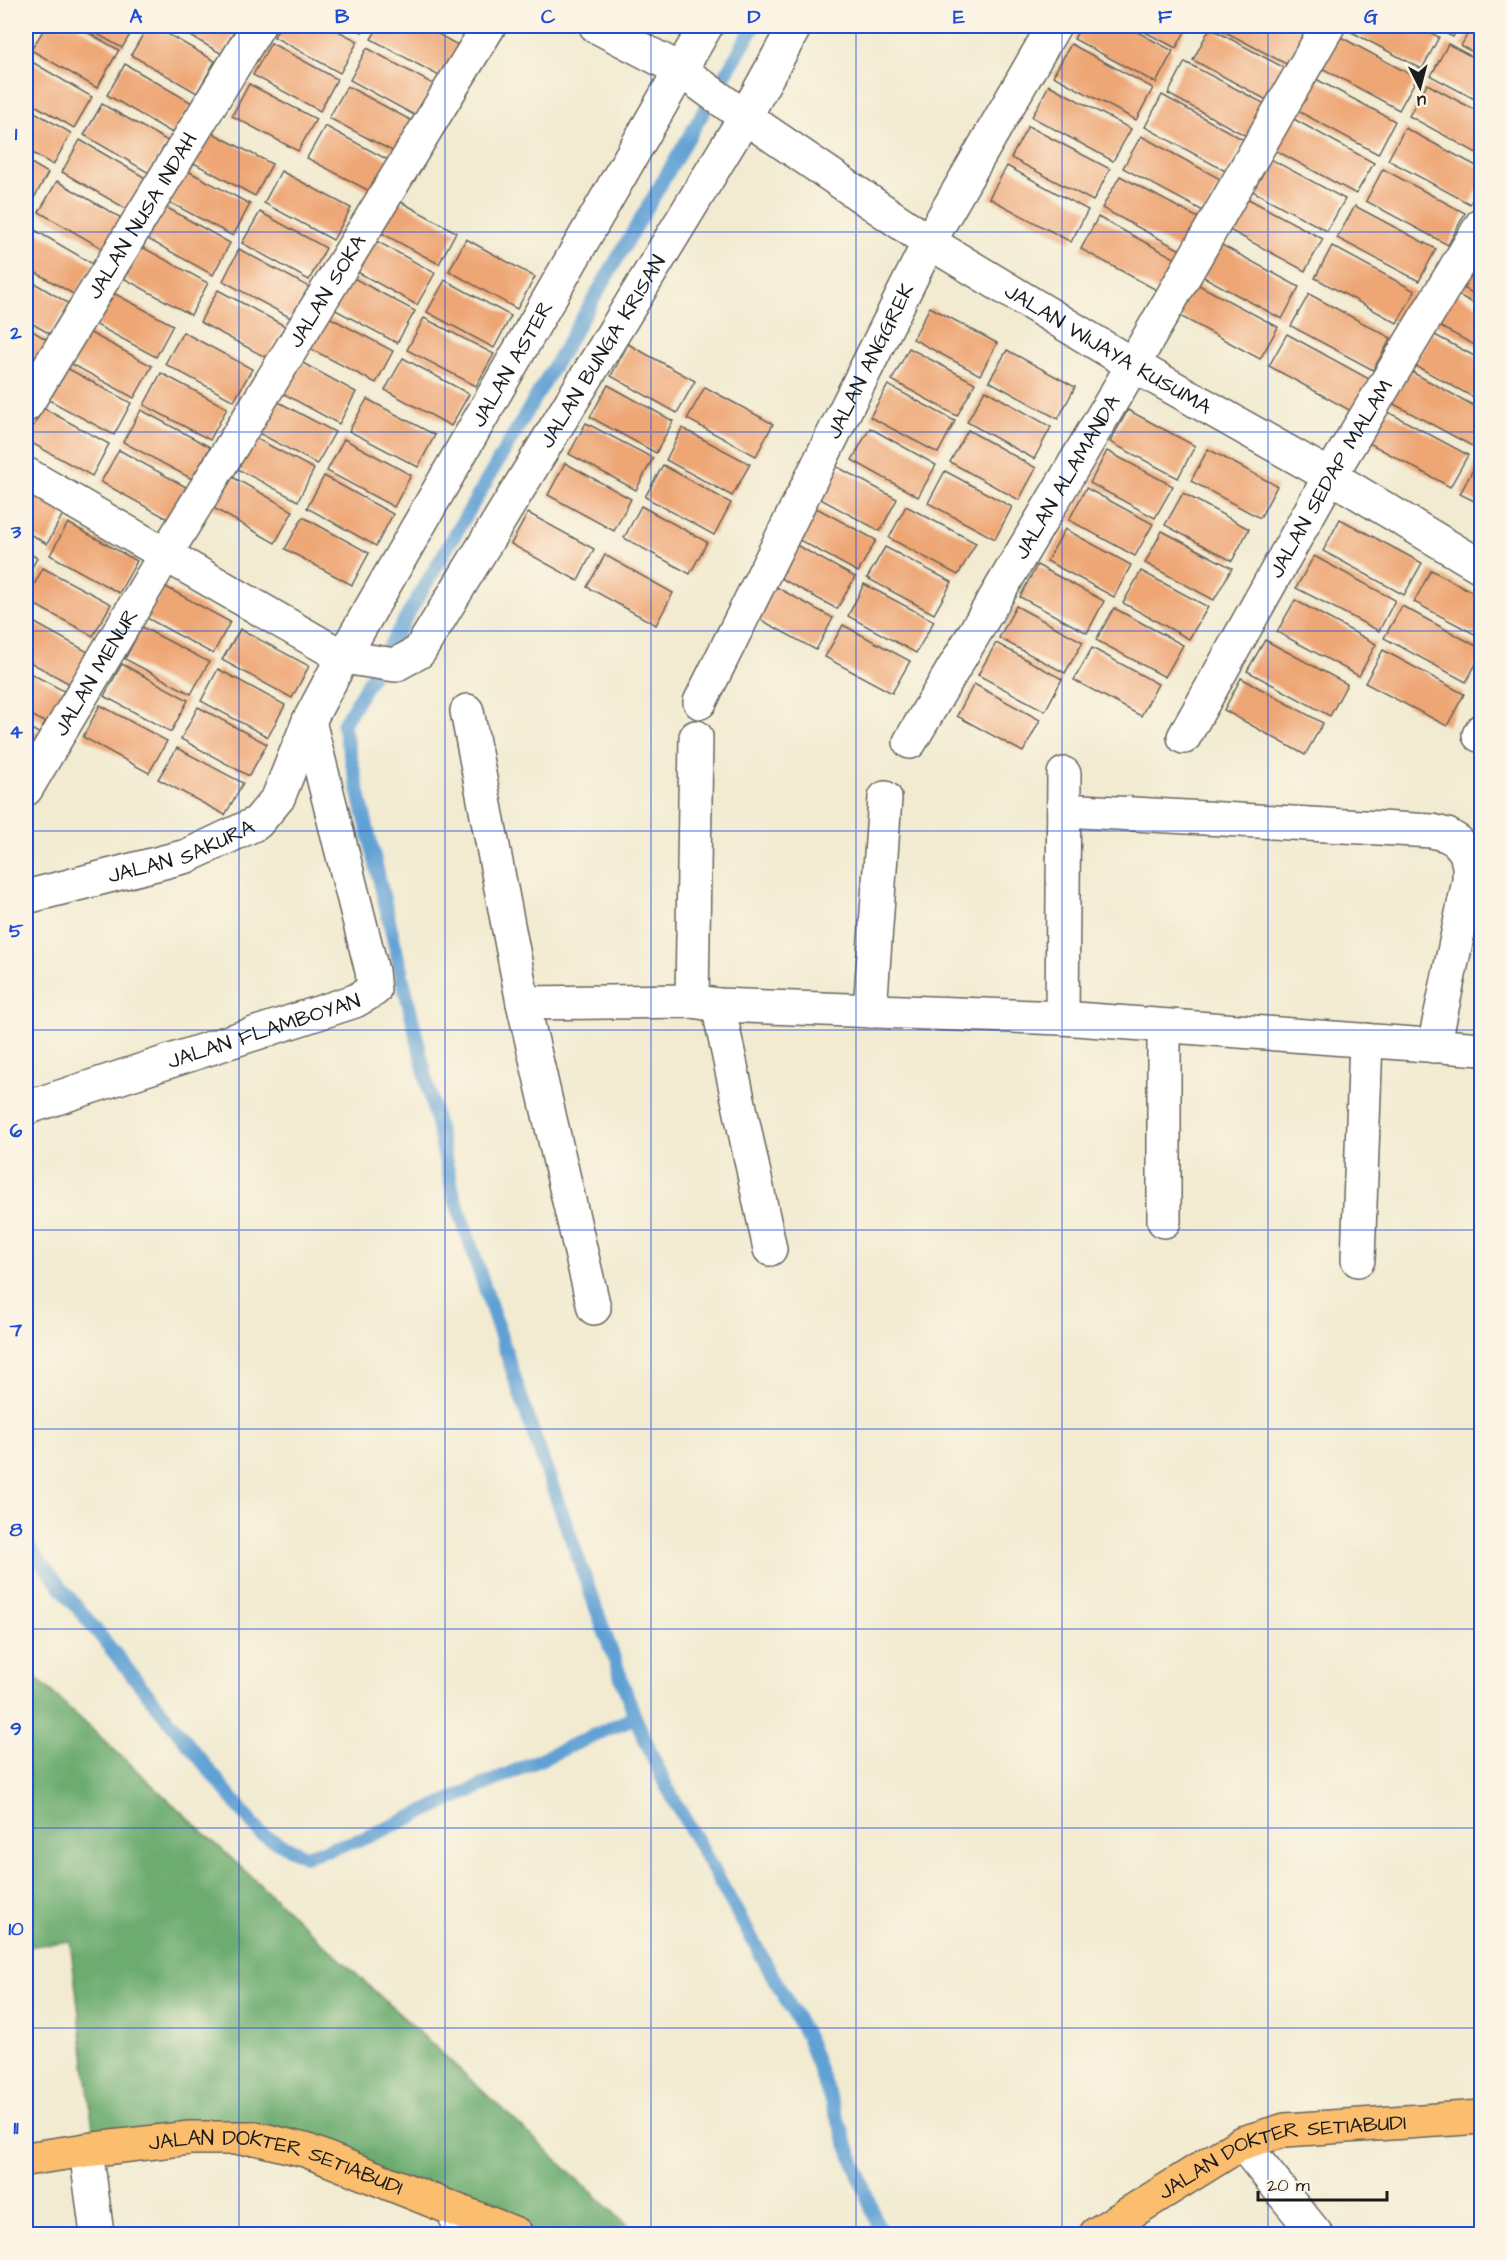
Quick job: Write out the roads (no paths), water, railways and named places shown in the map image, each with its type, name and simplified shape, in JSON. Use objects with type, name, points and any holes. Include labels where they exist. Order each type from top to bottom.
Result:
[{"type":"main road","name":"JALAN DOKTER SETIABUDI","points":[[1096,2235],[1242,2143],[1285,2130],[1482,2116]]},
{"type":"main road","name":"JALAN DOKTER SETIABUDI","points":[[26,2159],[190,2138],[255,2138],[305,2151],[457,2223],[516,2235]]},
{"type":"street","name":"JALAN NUSA INDAH","points":[[26,405],[258,26]]},
{"type":"street","name":"JALAN SOKA","points":[[165,555],[489,26]]},
{"type":"street","name":"JALAN WIJAYA KUSUMA","points":[[596,26],[679,69],[745,117],[929,242],[1132,365],[1330,476],[1482,567]]},
{"type":"street","name":"JALAN ASTER","points":[[343,657],[679,69],[706,26]]},
{"type":"street","name":"JALAN BUNGA KRISAN","points":[[343,657],[395,665],[419,652],[745,117],[795,26]]},
{"type":"street","name":"JALAN ANGGREK","points":[[700,702],[929,242],[1054,26]]},
{"type":"street","name":"JALAN ALAMANDA","points":[[910,742],[1328,26]]},
{"type":"street","name":"JALAN SEDAP MALAM","points":[[1184,737],[1330,476],[1482,224]]},
{"type":"street","points":[[26,474],[343,657]]},
{"type":"street","name":"JALAN MENUR","points":[[26,789],[165,555]]},
{"type":"street","name":"JALAN SAKURA","points":[[26,897],[187,856],[257,823],[278,798],[309,721],[343,657]]},
{"type":"street","points":[[467,711],[523,1002],[594,1308]]},
{"type":"street","name":"JALAN FLAMBOYAN","points":[[26,1108],[355,1001],[374,990],[372,971],[309,721]]},
{"type":"street","points":[[696,737],[705,1003],[770,1249]]},
{"type":"street","points":[[1062,1018],[1064,774]]},
{"type":"street","points":[[870,1011],[885,798]]},
{"type":"street","points":[[1064,810],[1432,831],[1447,835],[1457,841],[1466,852],[1469,881],[1434,1046]]},
{"type":"street","points":[[523,1002],[705,1003],[1062,1018],[1482,1049]]},
{"type":"street","points":[[1164,1027],[1164,1221]]},
{"type":"street","points":[[1358,1260],[1366,1040]]},
{"type":"street","points":[[1242,2143],[1316,2235]]},
{"type":"street","points":[[86,2150],[97,2235]]},
{"type":"waterway","points":[[754,26],[343,725],[453,1192],[530,1424],[635,1717],[664,1782],[807,2037],[881,2234]]},
{"type":"waterway","points":[[26,1544],[261,1834],[305,1856],[363,1839],[635,1717]]}]
